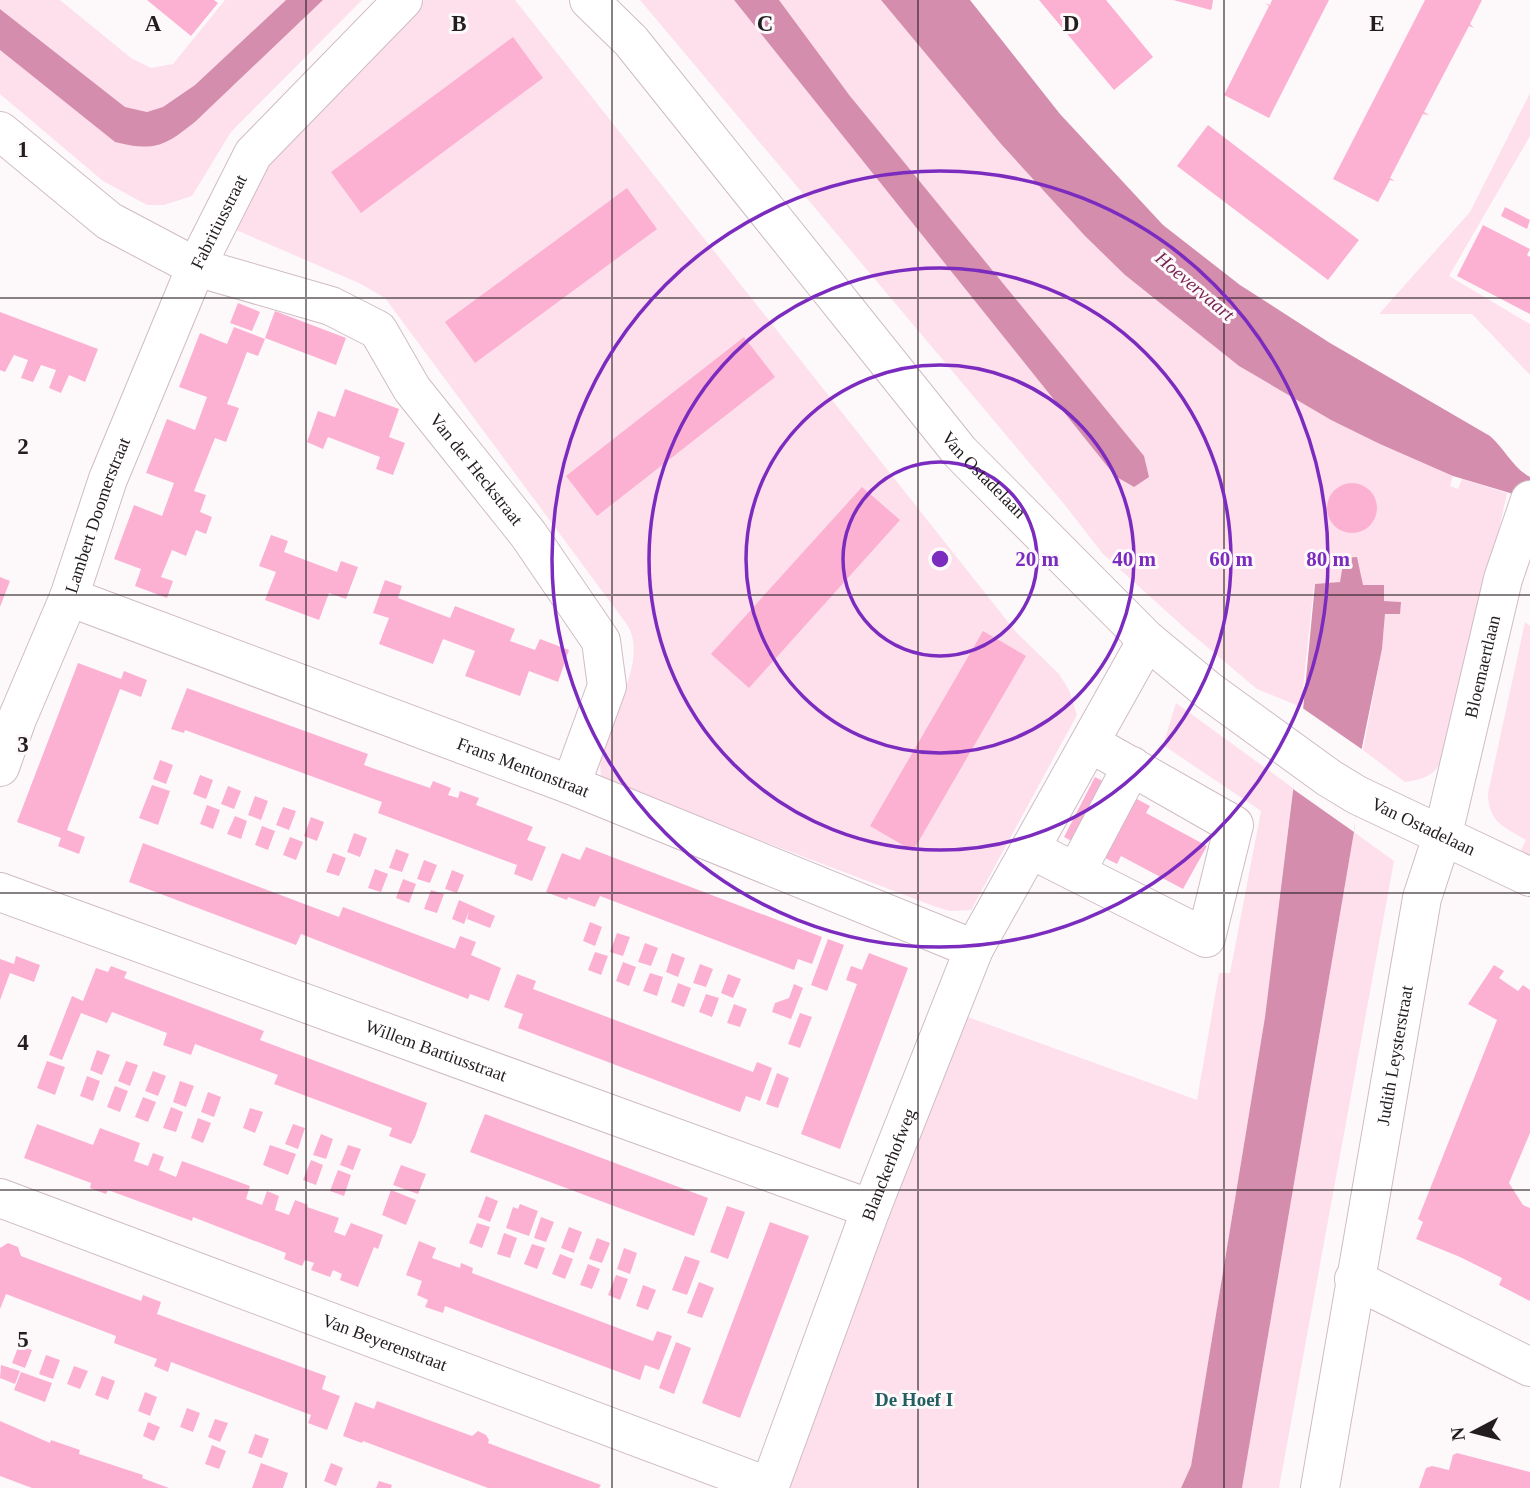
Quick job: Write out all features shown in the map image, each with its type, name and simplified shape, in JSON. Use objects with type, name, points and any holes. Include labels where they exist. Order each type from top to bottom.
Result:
[{"type":"street","name":"Fabritiusstraat","points":[[0,131],[108,221],[196,267],[253,154],[403,0]]},
{"type":"street","name":"Van Ostadelaan","points":[[589,0],[631,41],[960,452],[1147,640],[1209,691],[1296,755],[1357,794],[1530,877]]},
{"type":"street","name":"Van Ostadelaan","points":[[616,0],[631,41]]},
{"type":"street","name":"Lambert Doomerstraat","points":[[0,766],[69,597],[108,480],[196,267]]},
{"type":"street","name":"Van der Heckstraat","points":[[196,267],[331,306],[378,330],[412,389],[528,534],[601,641],[607,686],[571,785]]},
{"type":"street","name":"Bloemaertlaan","points":[[1443,834],[1503,579],[1529,502]]},
{"type":"street","name":"Frans Mentonstraat","points":[[69,597],[571,785],[974,949]]},
{"type":"street","name":"Blanckerhofweg","points":[[769,1488],[872,1209],[974,949],[1147,640]]},
{"type":"street","points":[[1030,849],[1206,938],[1234,825],[1090,743]]},
{"type":"street","points":[[1076,872],[1132,766]]},
{"type":"street","name":"Judith Leysterstraat","points":[[1320,1488],[1354,1279],[1422,898],[1443,834]]},
{"type":"street","name":"Willem Bartiusstraat","points":[[0,892],[872,1209]]},
{"type":"street","name":"Van Beyerenstraat","points":[[0,1198],[769,1488]]},
{"type":"street","points":[[1354,1279],[1530,1367]]},
{"type":"shaded area","points":[[0,0],[60,0],[131,58],[151,68],[173,64],[225,0],[286,0],[195,85],[163,108],[147,112],[125,107],[0,9]]},
{"type":"shaded area","points":[[323,0],[362,0],[231,132],[192,196],[164,205],[147,205],[103,181],[0,94],[0,50],[115,142],[196,121]]},
{"type":"shaded area","points":[[424,0],[515,0],[1016,632],[1059,674],[1069,690],[1077,715],[971,910],[950,911],[936,907],[601,780],[601,752],[631,672],[633,640],[628,626],[385,298],[361,284],[234,229],[268,151]]},
{"type":"shaded area","points":[[640,0],[734,0],[1115,476],[850,96],[779,0],[881,0],[1001,144],[1085,236],[1125,275],[1239,366],[1331,420],[1453,476],[1450,486],[1458,489],[1462,479],[1507,493],[1450,747],[1433,772],[1405,782],[1363,750],[1382,649],[1385,614],[1400,602],[1384,601],[1363,586],[1340,582],[1314,585],[1301,707],[1257,689],[1103,554],[1064,504]]},
{"type":"shaded area","points":[[1530,93],[1530,136],[1449,276],[1530,324],[1530,375],[1472,314],[1379,314],[1470,212]]},
{"type":"shaded area","points":[[1525,622],[1530,626],[1530,857],[1520,852],[1526,840],[1504,827],[1494,817],[1488,793]]},
{"type":"shaded area","points":[[1176,703],[1293,788],[1265,1017],[1191,1466],[1181,1488],[787,1488],[965,1016],[1197,1100],[1219,973],[1230,973],[1261,811],[1163,745]]},
{"type":"shaded area","points":[[1354,832],[1394,861],[1279,1488],[1242,1488]]},
{"type":"water","points":[[286,0],[323,0],[196,121],[159,145],[140,146],[115,142],[0,50],[0,9],[125,107],[147,112],[163,107],[195,85]]},
{"type":"water","points":[[734,0],[779,0],[850,96],[1144,456],[1149,477],[1134,487],[1115,476]]},
{"type":"water","name":"Hoevervaart","points":[[881,0],[970,0],[1060,114],[1163,225],[1240,285],[1330,343],[1490,436],[1519,469],[1530,477],[1530,503],[1510,493],[1453,476],[1380,444],[1331,420],[1239,366],[1125,275],[1085,236],[1001,144]]},
{"type":"water","points":[[1357,557],[1363,585],[1384,585],[1384,601],[1401,602],[1400,614],[1385,614],[1382,649],[1361,752],[1354,832],[1242,1488],[1181,1488],[1191,1466],[1265,1017],[1303,710],[1315,584],[1340,582],[1344,558]]},
{"type":"pier","points":[[1301,707],[1363,750],[1354,832],[1293,789]]},
{"type":"building","points":[[147,0],[214,0],[218,3],[191,36]]},
{"type":"building","points":[[1039,0],[1106,0],[1153,57],[1114,90]]},
{"type":"building","points":[[1173,0],[1213,0],[1211,10]]},
{"type":"building","points":[[1272,0],[1329,0],[1269,118],[1224,95],[1269,6],[1265,3],[1270,5]]},
{"type":"building","points":[[1425,0],[1482,0],[1470,24],[1474,28],[1469,26],[1424,112],[1429,115],[1423,114],[1390,178],[1395,181],[1390,180],[1378,202],[1333,179]]},
{"type":"building","points":[[513,37],[543,78],[361,213],[331,172]]},
{"type":"building","points":[[1208,125],[1359,240],[1328,280],[1177,166]]},
{"type":"building","points":[[627,188],[657,229],[475,363],[445,322]]},
{"type":"building","points":[[1505,207],[1530,220],[1527,229],[1501,216]]},
{"type":"building","points":[[1483,225],[1530,249],[1527,255],[1530,257],[1530,314],[1457,276]]},
{"type":"building","points":[[238,303],[260,312],[252,331],[230,323]]},
{"type":"building","points":[[275,311],[346,338],[336,365],[265,338]]},
{"type":"building","points":[[0,312],[98,349],[85,382],[69,375],[61,393],[49,388],[56,370],[41,365],[33,382],[21,378],[28,360],[14,355],[5,372],[0,370]]},
{"type":"building","points":[[234,327],[265,339],[258,356],[247,352],[227,404],[239,408],[226,442],[215,438],[194,491],[206,495],[200,512],[212,517],[206,534],[196,530],[186,556],[172,550],[161,577],[173,581],[167,598],[135,586],[141,569],[114,559],[134,505],[162,516],[174,483],[146,473],[167,419],[195,430],[207,397],[179,387],[200,333],[227,344]]},
{"type":"building","points":[[744,337],[775,377],[597,516],[566,476]]},
{"type":"building","points":[[345,389],[399,409],[389,437],[405,443],[393,475],[376,469],[380,457],[328,437],[323,449],[307,442],[318,411],[335,417]]},
{"type":"building","points":[[1352,483],[1370,490],[1377,508],[1370,526],[1352,533],[1334,526],[1327,508],[1334,490]]},
{"type":"building","points":[[862,487],[900,520],[749,688],[711,654]]},
{"type":"building","points":[[271,535],[288,541],[284,552],[337,572],[341,561],[358,567],[346,599],[329,593],[319,620],[265,600],[276,572],[259,566]]},
{"type":"building","points":[[0,577],[10,581],[0,607]]},
{"type":"building","points":[[385,580],[402,586],[398,598],[450,618],[455,606],[515,629],[510,641],[535,650],[540,639],[569,650],[558,682],[529,671],[520,696],[465,676],[475,651],[443,639],[433,664],[379,644],[389,618],[373,613]]},
{"type":"building","points":[[983,631],[1026,656],[913,851],[870,826]]},
{"type":"building","points":[[78,663],[121,679],[124,671],[147,680],[141,697],[120,689],[67,830],[85,837],[79,854],[58,846],[61,838],[17,822]]},
{"type":"building","points":[[187,688],[368,754],[364,765],[430,788],[433,781],[451,788],[448,795],[458,798],[460,791],[479,798],[476,805],[533,827],[527,840],[546,847],[532,881],[514,874],[517,865],[378,813],[382,802],[185,730],[184,733],[171,729]]},
{"type":"building","points":[[160,760],[173,765],[166,784],[153,779]]},
{"type":"building","points":[[200,775],[213,780],[206,799],[193,794]]},
{"type":"building","points":[[1095,777],[1150,806],[1146,813],[1207,846],[1183,889],[1121,856],[1117,864],[1064,837]]},
{"type":"building","points":[[152,785],[170,791],[158,825],[139,818]]},
{"type":"building","points":[[228,786],[241,791],[234,809],[221,804]]},
{"type":"building","points":[[255,796],[268,801],[261,820],[248,815]]},
{"type":"building","points":[[207,805],[220,810],[213,829],[200,824]]},
{"type":"building","points":[[283,807],[296,811],[289,830],[276,825]]},
{"type":"building","points":[[235,816],[247,821],[241,839],[227,834]]},
{"type":"building","points":[[311,817],[324,822],[317,841],[304,836]]},
{"type":"building","points":[[262,826],[275,831],[268,850],[255,845]]},
{"type":"building","points":[[354,833],[367,838],[360,857],[347,852]]},
{"type":"building","points":[[290,837],[303,842],[296,860],[283,855]]},
{"type":"building","points":[[143,843],[339,917],[343,907],[455,949],[460,936],[476,942],[471,955],[501,968],[489,1001],[470,994],[468,999],[301,934],[296,945],[129,882]]},
{"type":"building","points":[[586,847],[822,937],[812,964],[798,959],[794,970],[600,896],[595,907],[546,892],[562,853],[580,860]]},
{"type":"building","points":[[396,849],[409,854],[402,872],[389,868]]},
{"type":"building","points":[[333,853],[346,858],[339,876],[326,872]]},
{"type":"building","points":[[424,860],[437,865],[430,883],[417,879]]},
{"type":"building","points":[[375,869],[388,874],[381,892],[368,888]]},
{"type":"building","points":[[452,870],[464,875],[457,893],[445,889]]},
{"type":"building","points":[[403,879],[416,884],[409,903],[396,898]]},
{"type":"building","points":[[431,890],[444,894],[437,913],[424,909]]},
{"type":"building","points":[[459,900],[495,916],[490,928],[467,919],[469,911],[464,924],[452,919]]},
{"type":"building","points":[[590,922],[602,927],[595,946],[583,941]]},
{"type":"building","points":[[617,933],[630,937],[623,956],[610,952]]},
{"type":"building","points":[[828,939],[844,945],[827,991],[811,985]]},
{"type":"building","points":[[645,943],[658,948],[651,966],[638,962]]},
{"type":"building","points":[[595,952],[608,956],[601,975],[588,970]]},
{"type":"building","points":[[672,953],[685,958],[678,977],[666,972]]},
{"type":"building","points":[[869,953],[908,968],[840,1149],[801,1134],[857,984],[846,980],[851,966],[862,970]]},
{"type":"building","points":[[16,956],[40,965],[34,982],[10,973],[0,1000],[0,959],[14,964]]},
{"type":"building","points":[[623,962],[636,967],[629,986],[616,981]]},
{"type":"building","points":[[700,964],[713,969],[706,987],[693,983]]},
{"type":"building","points":[[1494,965],[1504,971],[1499,978],[1518,991],[1523,985],[1530,990],[1530,1133],[1509,1183],[1523,1205],[1530,1208],[1530,1301],[1499,1285],[1502,1278],[1416,1239],[1423,1222],[1418,1219],[1497,1020],[1468,1004]]},
{"type":"building","points":[[111,966],[127,972],[124,978],[264,1031],[260,1040],[427,1103],[411,1144],[389,1136],[392,1128],[274,1084],[278,1075],[195,1044],[191,1055],[163,1045],[167,1033],[112,1012],[107,1023],[81,1013],[62,1060],[49,1055],[72,996],[83,1001],[96,968],[108,972]]},
{"type":"building","points":[[650,973],[663,977],[657,996],[643,991]]},
{"type":"building","points":[[517,974],[536,981],[533,989],[753,1072],[757,1062],[772,1068],[760,1101],[746,1096],[740,1112],[518,1028],[523,1014],[504,1007]]},
{"type":"building","points":[[728,974],[741,979],[733,998],[721,993]]},
{"type":"building","points":[[678,983],[691,988],[684,1007],[671,1002]]},
{"type":"building","points":[[794,984],[803,988],[791,1019],[772,1012],[775,1003],[789,998]]},
{"type":"building","points":[[706,994],[719,998],[712,1017],[699,1012]]},
{"type":"building","points":[[734,1004],[747,1009],[740,1027],[727,1023]]},
{"type":"building","points":[[800,1013],[812,1017],[800,1048],[788,1044]]},
{"type":"building","points":[[97,1050],[110,1055],[102,1075],[90,1070]]},
{"type":"building","points":[[47,1061],[65,1067],[55,1095],[37,1088]]},
{"type":"building","points":[[126,1061],[138,1065],[130,1086],[118,1081]]},
{"type":"building","points":[[153,1071],[166,1076],[158,1096],[145,1091]]},
{"type":"building","points":[[777,1073],[789,1078],[778,1108],[766,1104]]},
{"type":"building","points":[[87,1076],[100,1081],[93,1101],[80,1096]]},
{"type":"building","points":[[180,1081],[194,1086],[186,1107],[173,1102]]},
{"type":"building","points":[[115,1086],[128,1091],[120,1112],[107,1107]]},
{"type":"building","points":[[208,1092],[221,1097],[214,1117],[201,1112]]},
{"type":"building","points":[[143,1097],[156,1102],[148,1122],[135,1117]]},
{"type":"building","points":[[171,1107],[183,1112],[176,1132],[163,1128]]},
{"type":"building","points":[[250,1108],[263,1112],[255,1133],[243,1128]]},
{"type":"building","points":[[485,1114],[708,1198],[694,1236],[470,1152]]},
{"type":"building","points":[[198,1118],[211,1123],[203,1143],[191,1138]]},
{"type":"building","points":[[37,1124],[93,1145],[100,1128],[140,1143],[134,1161],[148,1166],[153,1153],[164,1157],[159,1170],[176,1177],[182,1161],[250,1186],[246,1199],[262,1205],[267,1191],[279,1196],[275,1210],[289,1215],[295,1200],[339,1218],[334,1232],[345,1236],[351,1223],[383,1235],[378,1249],[374,1247],[358,1287],[340,1280],[342,1274],[333,1270],[330,1277],[311,1270],[314,1263],[305,1260],[302,1266],[284,1259],[286,1253],[193,1217],[192,1221],[108,1190],[106,1194],[90,1188],[91,1183],[24,1158]]},
{"type":"building","points":[[293,1124],[305,1128],[298,1149],[285,1144]]},
{"type":"building","points":[[321,1134],[333,1139],[326,1159],[313,1155]]},
{"type":"building","points":[[270,1145],[296,1154],[288,1175],[263,1165]]},
{"type":"building","points":[[348,1145],[361,1149],[353,1170],[340,1165]]},
{"type":"building","points":[[311,1160],[323,1165],[316,1185],[303,1180]]},
{"type":"building","points":[[401,1165],[426,1174],[418,1194],[393,1185]]},
{"type":"building","points":[[338,1170],[351,1175],[344,1196],[330,1191]]},
{"type":"building","points":[[391,1190],[416,1200],[406,1225],[382,1215]]},
{"type":"building","points":[[486,1196],[498,1201],[490,1222],[478,1217]]},
{"type":"building","points":[[520,1204],[538,1211],[529,1236],[506,1228],[513,1207],[518,1209]]},
{"type":"building","points":[[727,1206],[745,1212],[728,1259],[710,1252]]},
{"type":"building","points":[[541,1217],[554,1222],[546,1242],[534,1238]]},
{"type":"building","points":[[770,1222],[809,1236],[740,1418],[702,1403]]},
{"type":"building","points":[[477,1223],[490,1227],[482,1248],[469,1243]]},
{"type":"building","points":[[569,1227],[582,1232],[574,1253],[561,1248]]},
{"type":"building","points":[[504,1233],[517,1238],[510,1258],[497,1254]]},
{"type":"building","points":[[597,1238],[610,1243],[602,1263],[589,1259]]},
{"type":"building","points":[[419,1241],[436,1248],[432,1258],[460,1268],[461,1263],[473,1268],[472,1273],[626,1331],[653,1341],[657,1331],[672,1336],[659,1370],[645,1365],[640,1380],[445,1306],[443,1313],[425,1307],[428,1300],[417,1295],[422,1281],[406,1275]]},
{"type":"building","points":[[8,1243],[18,1247],[21,1256],[141,1301],[143,1295],[161,1302],[157,1314],[326,1376],[322,1389],[340,1396],[327,1430],[308,1423],[311,1415],[171,1362],[168,1372],[154,1366],[157,1359],[114,1343],[116,1336],[6,1294],[0,1309],[0,1248]]},
{"type":"building","points":[[532,1244],[545,1248],[537,1269],[524,1264]]},
{"type":"building","points":[[624,1248],[637,1253],[630,1274],[617,1269]]},
{"type":"building","points":[[560,1254],[573,1259],[565,1279],[552,1274]]},
{"type":"building","points":[[685,1256],[700,1261],[687,1295],[672,1290]]},
{"type":"building","points":[[588,1264],[600,1269],[592,1289],[580,1285]]},
{"type":"building","points":[[616,1275],[628,1279],[620,1300],[608,1295]]},
{"type":"building","points":[[699,1282],[714,1288],[702,1318],[687,1313]]},
{"type":"building","points":[[643,1285],[656,1290],[648,1310],[636,1306]]},
{"type":"building","points":[[676,1342],[691,1348],[674,1394],[659,1388]]},
{"type":"building","points":[[19,1345],[32,1350],[25,1368],[12,1363]]},
{"type":"building","points":[[46,1355],[60,1360],[53,1379],[39,1374]]},
{"type":"building","points":[[1,1365],[20,1371],[15,1384],[0,1378]]},
{"type":"building","points":[[74,1366],[88,1371],[80,1389],[67,1384]]},
{"type":"building","points":[[21,1372],[52,1383],[45,1402],[14,1390]]},
{"type":"building","points":[[102,1376],[115,1381],[108,1400],[95,1395]]},
{"type":"building","points":[[145,1392],[157,1397],[150,1416],[138,1411]]},
{"type":"building","points":[[377,1401],[472,1436],[478,1431],[486,1435],[488,1443],[601,1485],[599,1488],[488,1488],[343,1436],[355,1402],[374,1409]]},
{"type":"building","points":[[187,1408],[200,1413],[193,1432],[180,1427]]},
{"type":"building","points":[[215,1419],[228,1423],[220,1442],[208,1437]]},
{"type":"building","points":[[0,1421],[50,1443],[51,1440],[80,1450],[79,1454],[143,1475],[142,1478],[169,1488],[32,1488],[0,1476]]},
{"type":"building","points":[[148,1422],[160,1427],[154,1441],[143,1436]]},
{"type":"building","points":[[255,1434],[269,1439],[262,1458],[248,1453]]},
{"type":"building","points":[[212,1445],[226,1451],[219,1469],[205,1464]]},
{"type":"building","points":[[1457,1453],[1530,1472],[1530,1488],[1419,1488],[1426,1468],[1432,1466],[1449,1470],[1453,1455]]},
{"type":"building","points":[[261,1463],[288,1473],[283,1488],[252,1488]]},
{"type":"building","points":[[331,1463],[343,1468],[336,1486],[324,1481]]},
{"type":"building","points":[[379,1481],[392,1485],[391,1488],[376,1488]]},
{"type":"district","name":"De Hoef I","points":[[914,1399]]}]
